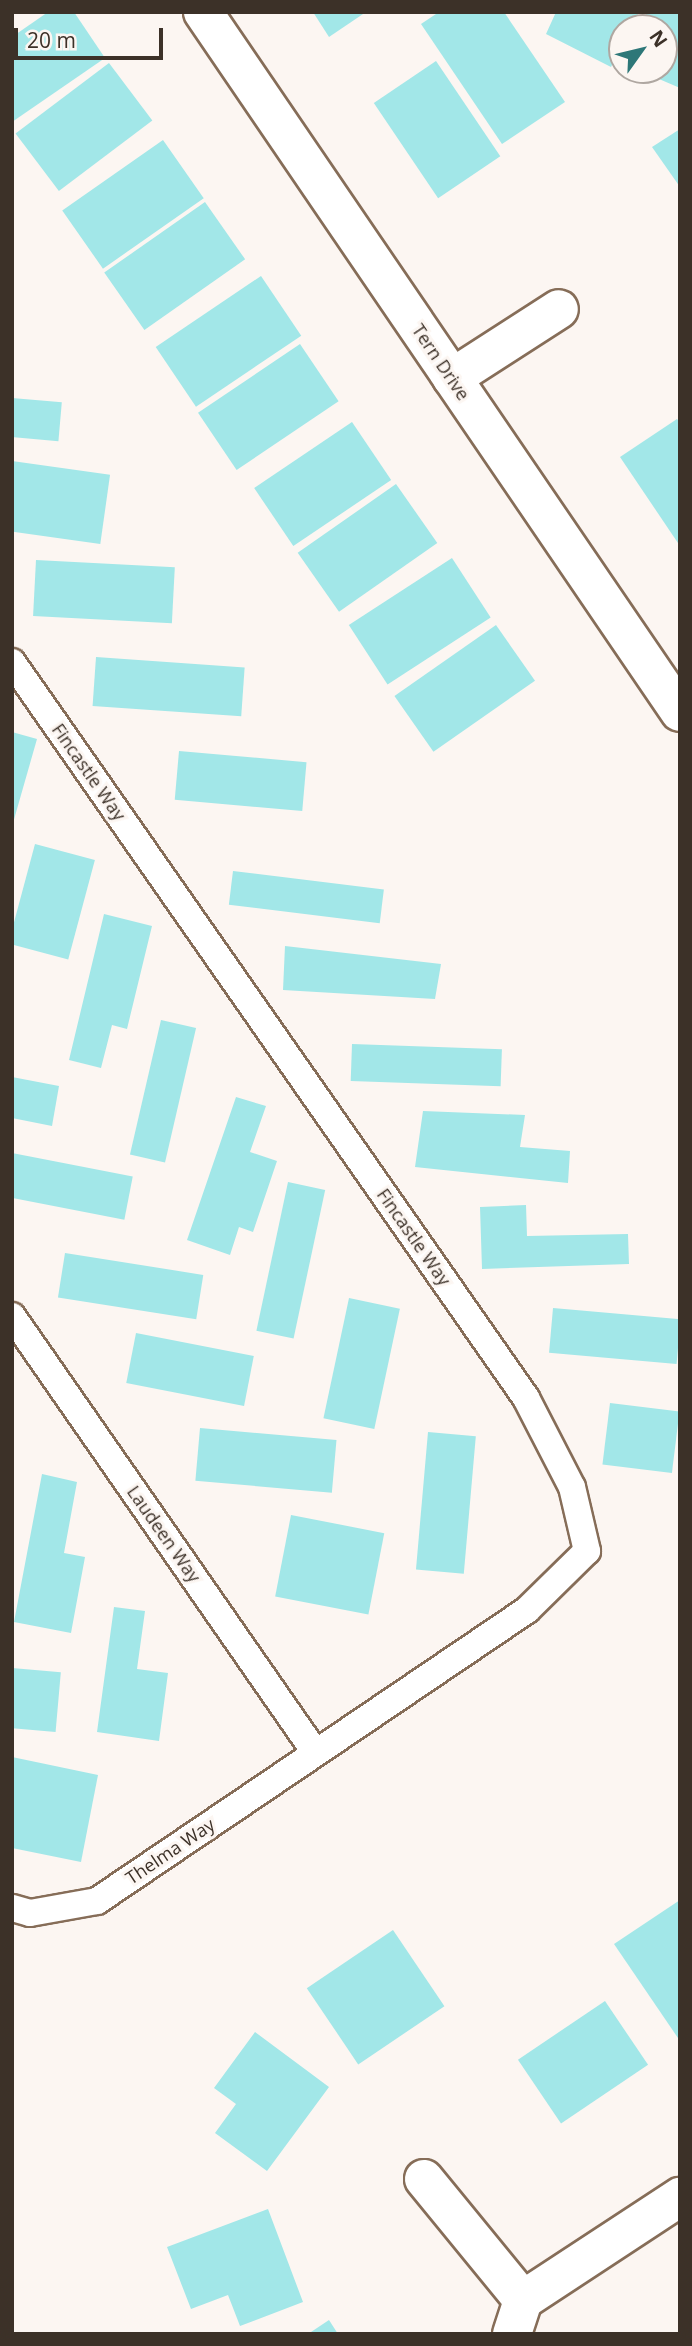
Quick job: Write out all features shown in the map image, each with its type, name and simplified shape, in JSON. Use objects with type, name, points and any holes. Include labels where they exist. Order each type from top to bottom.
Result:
[{"type":"street","name":"Tern Drive","points":[[203,12],[680,712]]},
{"type":"street","points":[[452,378],[559,309]]},
{"type":"street","points":[[424,2179],[518,2317],[680,2197]]},
{"type":"lane","name":"Fincastle Way","points":[[12,662],[526,1398],[572,1487],[587,1551],[527,1610],[315,1752]]},
{"type":"lane","name":"Laudeen Way","points":[[12,1316],[315,1752]]},
{"type":"lane","name":"Thelma Way","points":[[12,1908],[30,1913],[97,1901],[315,1752]]},
{"type":"building","points":[[48,12],[74,12],[105,58],[12,122],[12,37]]},
{"type":"building","points":[[313,12],[366,12],[329,37]]},
{"type":"building","points":[[439,12],[504,12],[565,102],[502,144],[421,24]]},
{"type":"building","points":[[556,12],[639,12],[608,14],[608,65],[546,34]]},
{"type":"building","points":[[680,12],[680,88],[671,84],[678,84],[678,14],[646,14]]},
{"type":"building","points":[[436,61],[500,156],[438,198],[374,103]]},
{"type":"building","points":[[109,63],[152,121],[59,191],[16,133]]},
{"type":"building","points":[[680,129],[680,187],[652,147]]},
{"type":"building","points":[[163,140],[204,198],[103,269],[62,211]]},
{"type":"building","points":[[205,202],[245,259],[144,330],[104,273]]},
{"type":"building","points":[[261,276],[301,336],[196,407],[156,347]]},
{"type":"building","points":[[300,344],[339,401],[237,470],[198,413]]},
{"type":"building","points":[[12,398],[62,402],[58,441],[12,437]]},
{"type":"building","points":[[677,419],[680,423],[680,546],[620,457]]},
{"type":"building","points":[[352,422],[391,480],[293,546],[254,488]]},
{"type":"building","points":[[12,461],[110,475],[100,544],[12,532]]},
{"type":"building","points":[[396,484],[437,543],[339,612],[298,553]]},
{"type":"building","points":[[452,558],[491,618],[388,685],[349,625]]},
{"type":"building","points":[[36,560],[175,567],[172,623],[33,616]]},
{"type":"building","points":[[496,625],[535,681],[433,752],[394,696]]},
{"type":"building","points":[[96,657],[245,667],[241,716],[93,706]]},
{"type":"building","points":[[12,732],[37,739],[13,823],[12,823]]},
{"type":"building","points":[[179,751],[307,762],[302,811],[175,800]]},
{"type":"building","points":[[35,844],[95,860],[68,960],[12,944],[12,930]]},
{"type":"building","points":[[233,871],[384,890],[380,923],[229,905]]},
{"type":"building","points":[[104,914],[152,926],[127,1029],[112,1025],[101,1068],[69,1060]]},
{"type":"building","points":[[285,946],[441,964],[435,999],[283,990]]},
{"type":"building","points":[[161,1020],[196,1028],[165,1163],[130,1154]]},
{"type":"building","points":[[352,1044],[502,1049],[501,1086],[351,1081]]},
{"type":"building","points":[[12,1077],[59,1086],[52,1126],[12,1118]]},
{"type":"building","points":[[236,1097],[266,1106],[250,1152],[277,1161],[253,1232],[239,1227],[230,1255],[187,1240]]},
{"type":"building","points":[[423,1111],[525,1115],[520,1147],[570,1151],[568,1183],[415,1167]]},
{"type":"building","points":[[12,1153],[133,1176],[124,1220],[12,1198]]},
{"type":"building","points":[[288,1182],[325,1190],[294,1339],[256,1331]]},
{"type":"building","points":[[526,1205],[527,1236],[628,1234],[629,1264],[482,1269],[480,1207]]},
{"type":"building","points":[[65,1253],[203,1275],[196,1319],[58,1297]]},
{"type":"building","points":[[349,1298],[400,1309],[374,1429],[323,1418]]},
{"type":"building","points":[[553,1308],[680,1319],[677,1364],[549,1353]]},
{"type":"building","points":[[136,1333],[254,1356],[244,1406],[126,1383]]},
{"type":"building","points":[[610,1403],[679,1412],[672,1473],[602,1465]]},
{"type":"building","points":[[200,1428],[336,1440],[332,1493],[195,1481]]},
{"type":"building","points":[[428,1432],[476,1436],[464,1574],[416,1569]]},
{"type":"building","points":[[42,1474],[77,1482],[64,1553],[85,1557],[71,1633],[14,1622]]},
{"type":"building","points":[[291,1515],[384,1533],[368,1615],[275,1596]]},
{"type":"building","points":[[114,1607],[145,1611],[137,1669],[168,1673],[159,1741],[97,1732]]},
{"type":"building","points":[[12,1668],[61,1672],[56,1732],[12,1728]]},
{"type":"building","points":[[12,1757],[98,1775],[81,1862],[12,1848]]},
{"type":"building","points":[[680,1900],[680,2037],[678,2038],[614,1944]]},
{"type":"building","points":[[393,1930],[444,2006],[358,2064],[307,1988]]},
{"type":"building","points":[[605,2001],[648,2065],[561,2124],[518,2060]]},
{"type":"building","points":[[255,2032],[329,2087],[267,2171],[215,2133],[236,2104],[214,2088]]},
{"type":"building","points":[[268,2209],[303,2302],[240,2326],[228,2295],[191,2309],[167,2247]]},
{"type":"building","points":[[329,2320],[338,2334],[308,2334]]}]
